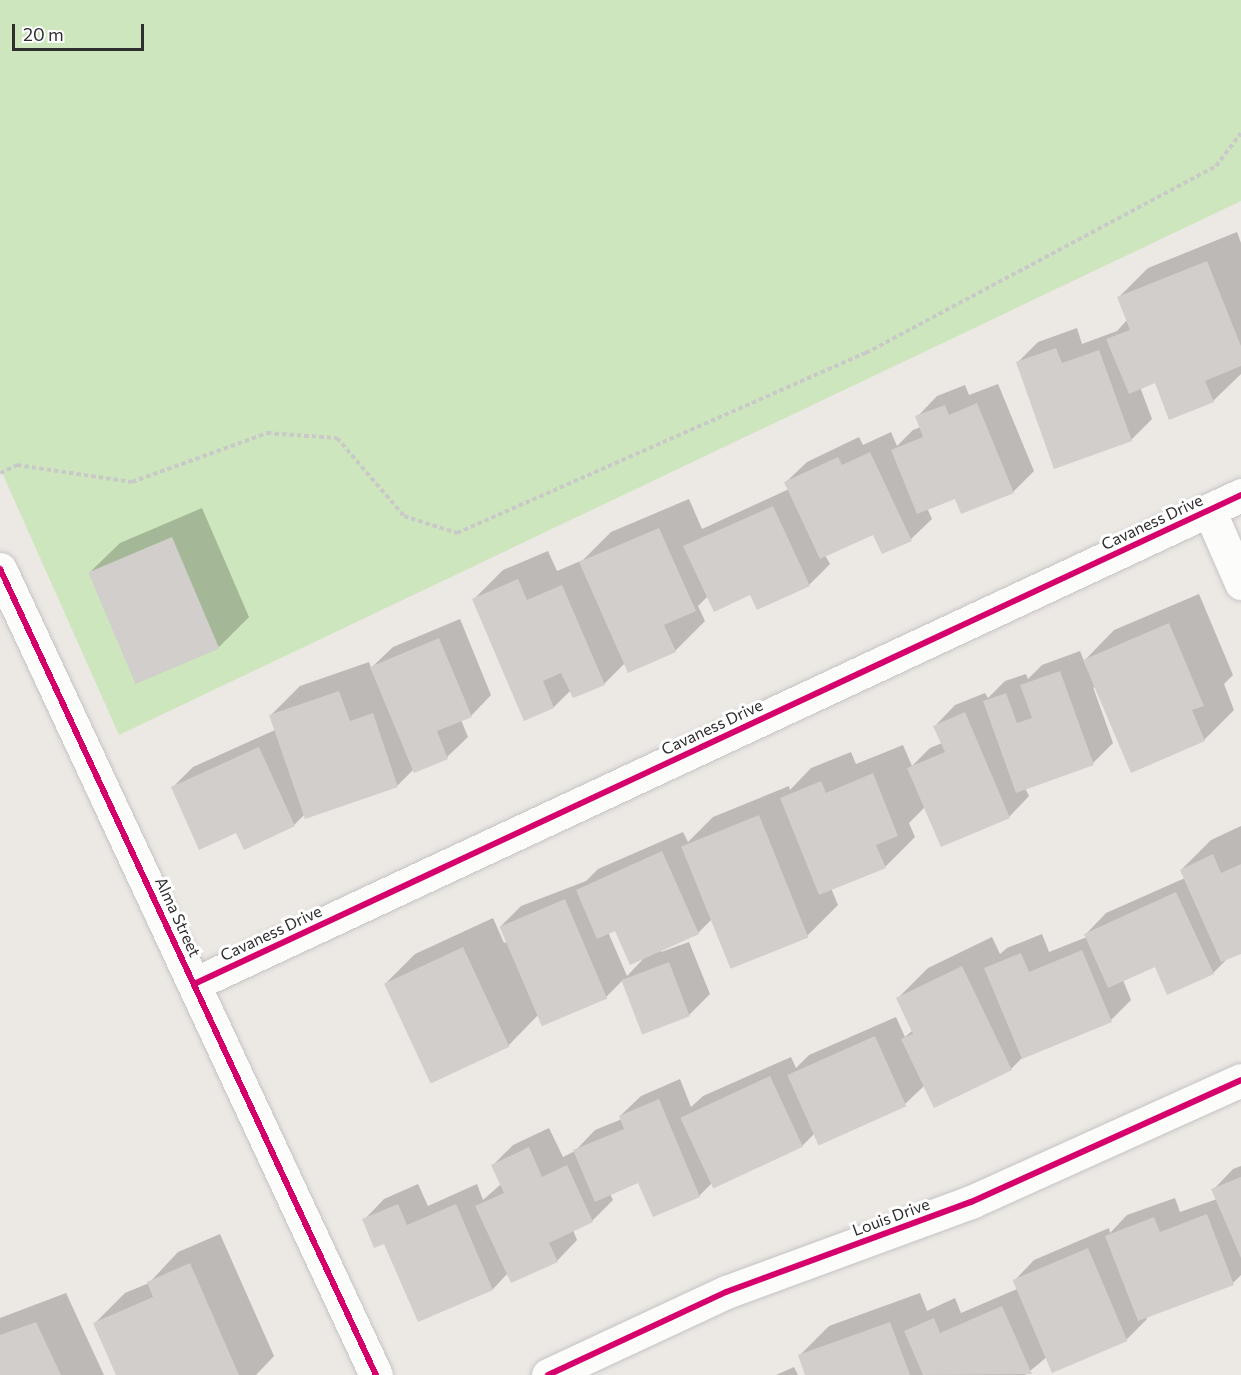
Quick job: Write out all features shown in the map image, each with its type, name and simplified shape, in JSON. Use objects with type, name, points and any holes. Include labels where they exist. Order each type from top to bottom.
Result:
[{"type":"street","name":"Cavaness Drive","points":[[194,984],[1212,519],[1241,495]]},
{"type":"street","points":[[1212,519],[1241,583]]},
{"type":"street","name":"Alma Street","points":[[0,569],[376,1375]]},
{"type":"street","name":"Louis Drive","points":[[548,1375],[726,1292],[971,1202],[1241,1080]]},
{"type":"path","points":[[0,473],[17,465],[132,482],[267,433],[337,438],[404,516],[457,533],[866,353],[1216,166],[1241,133]]},
{"type":"green space","points":[[0,0],[1241,0],[1241,201],[119,735],[0,468]]},
{"type":"building","points":[[1207,261],[1241,346],[1241,366],[1205,381],[1214,402],[1169,420],[1155,383],[1129,394],[1106,339],[1130,330],[1117,297]]},
{"type":"building","points":[[1056,348],[1062,363],[1099,350],[1132,441],[1054,469],[1016,362]]},
{"type":"building","points":[[977,403],[1014,493],[961,514],[955,499],[917,514],[891,450],[923,437],[915,416],[945,405],[949,415]]},
{"type":"building","points":[[870,452],[912,541],[882,554],[873,535],[820,559],[784,482],[838,457],[842,465]]},
{"type":"building","points":[[773,506],[810,586],[757,610],[750,595],[714,612],[683,546]]},
{"type":"building","points":[[659,528],[696,611],[664,625],[676,652],[628,673],[579,562]]},
{"type":"building","points":[[172,537],[219,648],[136,684],[88,573]]},
{"type":"building","points":[[518,579],[527,600],[562,585],[605,685],[573,698],[561,673],[543,681],[554,708],[524,721],[472,599]]},
{"type":"building","points":[[1169,623],[1204,706],[1192,710],[1205,741],[1131,773],[1083,660]]},
{"type":"building","points":[[439,638],[472,717],[437,731],[448,759],[414,773],[370,667]]},
{"type":"building","points":[[1060,671],[1094,765],[1016,793],[983,701],[1006,693],[1017,723],[1032,718],[1020,685]]},
{"type":"building","points":[[339,691],[350,721],[373,713],[398,787],[305,819],[269,715]]},
{"type":"building","points":[[965,712],[1010,818],[941,847],[907,768],[945,752],[933,726]]},
{"type":"building","points":[[259,747],[295,826],[244,850],[236,833],[199,850],[171,787]]},
{"type":"building","points":[[873,773],[898,836],[876,845],[886,868],[819,895],[780,798],[821,781],[826,793]]},
{"type":"building","points":[[759,815],[808,937],[731,969],[681,846]]},
{"type":"building","points":[[662,851],[699,934],[630,965],[615,931],[597,939],[576,890]]},
{"type":"building","points":[[1213,854],[1221,873],[1241,864],[1241,954],[1221,962],[1180,870]]},
{"type":"building","points":[[1176,892],[1214,974],[1167,995],[1155,967],[1108,988],[1084,934]]},
{"type":"building","points":[[565,899],[607,998],[542,1026],[500,927]]},
{"type":"building","points":[[463,947],[509,1047],[431,1083],[384,984]]},
{"type":"building","points":[[1082,950],[1112,1022],[1022,1059],[984,968],[1021,953],[1029,972]]},
{"type":"building","points":[[669,962],[690,1016],[642,1034],[621,980]]},
{"type":"building","points":[[962,966],[1012,1070],[934,1108],[901,1039],[913,1034],[896,998]]},
{"type":"building","points":[[875,1036],[906,1106],[819,1145],[787,1075]]},
{"type":"building","points":[[770,1076],[803,1147],[713,1189],[680,1118]]},
{"type":"building","points":[[659,1099],[700,1197],[653,1217],[638,1183],[595,1202],[573,1150],[624,1129],[619,1116]]},
{"type":"building","points":[[529,1147],[542,1177],[567,1165],[593,1222],[549,1243],[558,1262],[511,1283],[475,1206],[504,1193],[491,1165]]},
{"type":"building","points":[[1241,1177],[1241,1258],[1211,1189]]},
{"type":"building","points":[[398,1204],[407,1225],[456,1204],[493,1290],[418,1322],[384,1244],[374,1248],[362,1219]]},
{"type":"building","points":[[1207,1214],[1234,1285],[1138,1321],[1105,1236],[1154,1217],[1160,1232]]},
{"type":"building","points":[[1088,1248],[1127,1341],[1052,1373],[1013,1280]]},
{"type":"building","points":[[190,1263],[239,1375],[116,1375],[93,1323],[153,1297],[147,1282]]},
{"type":"building","points":[[1002,1306],[1032,1374],[923,1375],[904,1331],[934,1318],[940,1333]]},
{"type":"building","points":[[36,1322],[61,1375],[0,1375],[0,1335]]},
{"type":"building","points":[[890,1322],[910,1375],[805,1375],[798,1355]]},
{"type":"cycle path","points":[[194,984],[1241,495]]},
{"type":"cycle path","points":[[0,569],[376,1375]]},
{"type":"cycle path","points":[[548,1375],[726,1292],[971,1202],[1241,1080]]}]
